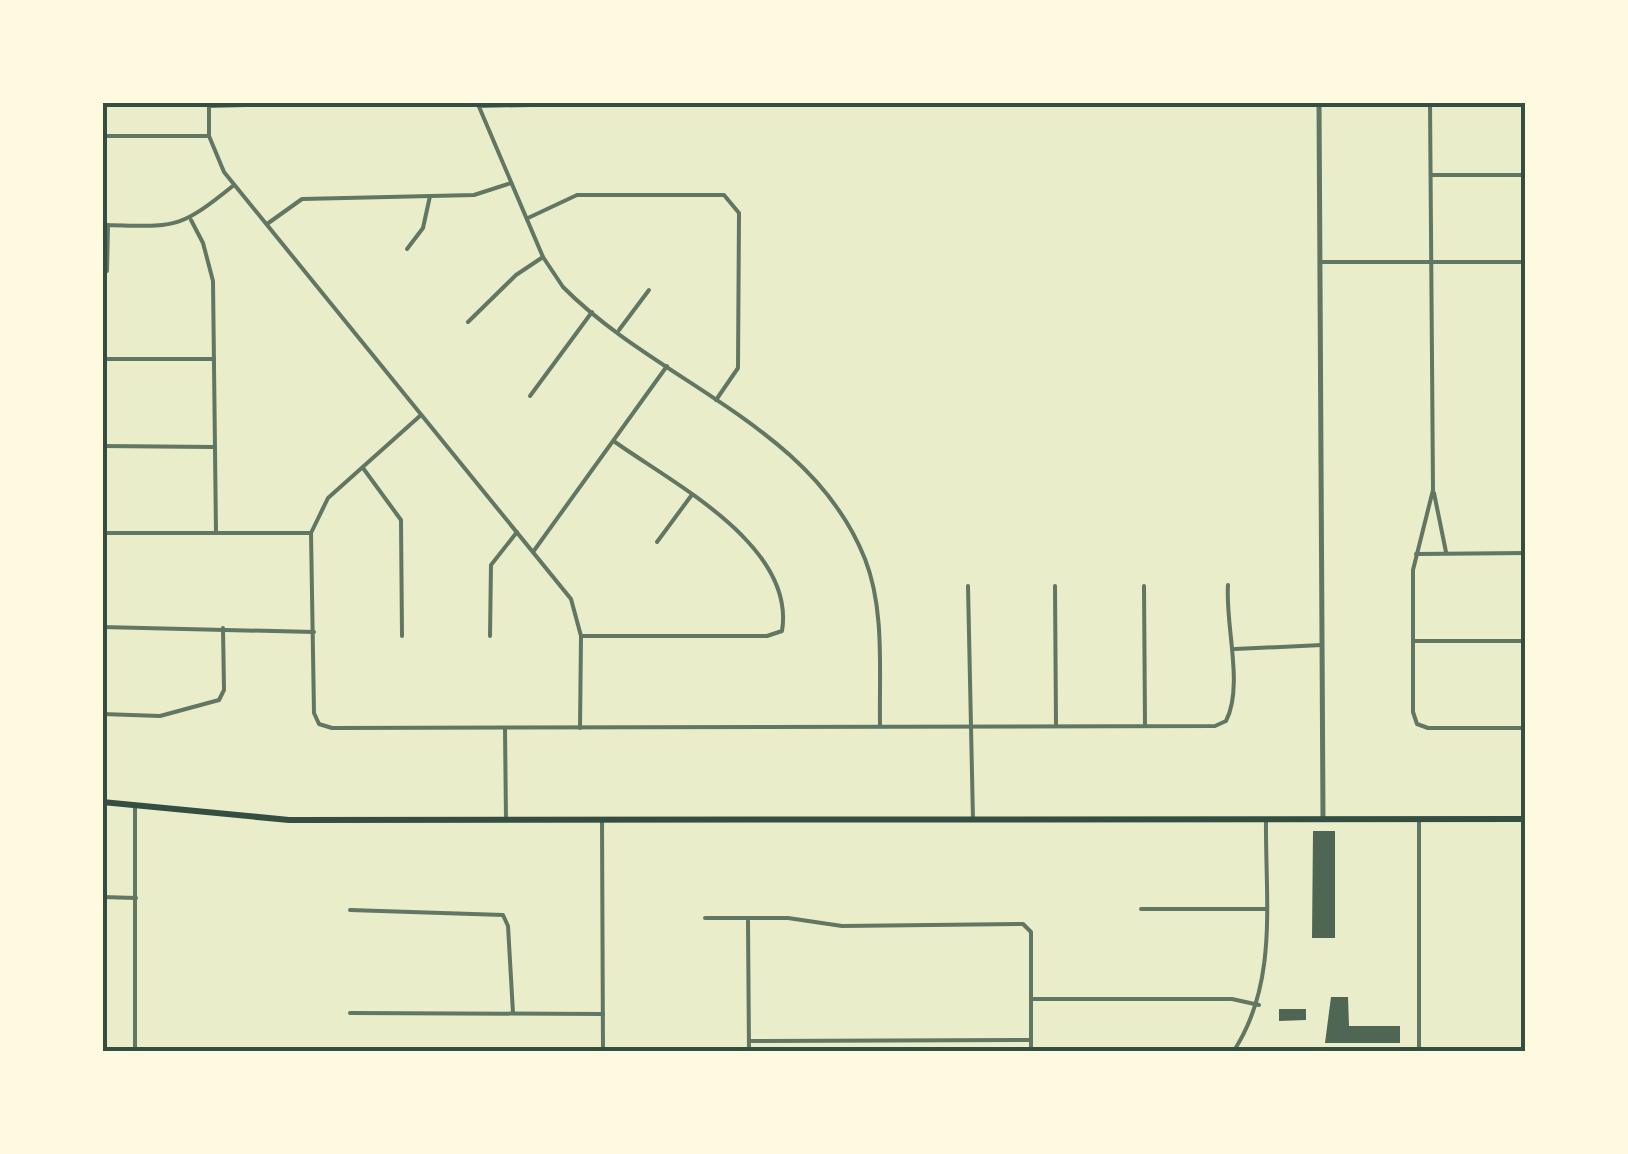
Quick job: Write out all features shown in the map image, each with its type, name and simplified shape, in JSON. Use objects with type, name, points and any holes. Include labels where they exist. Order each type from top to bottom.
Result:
[{"type":"main road","points":[[102,802],[289,820],[1526,818]]},
{"type":"street","points":[[374,102],[209,104],[209,136],[234,185],[571,599],[581,636],[580,728]]},
{"type":"street","points":[[669,102],[478,104],[543,257],[563,287],[807,470],[837,505],[866,560],[878,617],[880,725]]},
{"type":"street","points":[[1319,102],[1323,818]]},
{"type":"street","points":[[1430,102],[1434,490],[1446,552]]},
{"type":"street","points":[[102,136],[209,136]]},
{"type":"street","points":[[1430,175],[1526,175]]},
{"type":"street","points":[[267,224],[302,200],[474,195],[510,182]]},
{"type":"street","points":[[107,271],[105,226],[167,226],[191,220],[234,185]]},
{"type":"street","points":[[526,218],[577,196],[724,194],[732,199],[739,212],[738,368],[716,400]]},
{"type":"street","points":[[407,250],[423,228],[430,196]]},
{"type":"street","points":[[191,220],[203,242],[213,281],[216,532]]},
{"type":"street","points":[[468,322],[516,275],[543,257]]},
{"type":"street","points":[[1319,262],[1526,262]]},
{"type":"street","points":[[618,331],[650,290]]},
{"type":"street","points":[[530,396],[592,312]]},
{"type":"street","points":[[102,359],[214,358]]},
{"type":"street","points":[[533,552],[667,366]]},
{"type":"street","points":[[421,415],[328,498],[312,533],[314,713],[320,724],[332,728],[1215,726],[1226,722],[1232,710],[1230,662],[1235,650],[1230,632],[1228,585]]},
{"type":"street","points":[[581,636],[768,636],[782,631],[785,612],[760,556],[732,525],[615,442]]},
{"type":"street","points":[[102,446],[214,447]]},
{"type":"street","points":[[363,468],[401,520],[402,636]]},
{"type":"street","points":[[1434,490],[1416,554],[1413,641],[1417,724],[1526,728]]},
{"type":"street","points":[[657,542],[691,496]]},
{"type":"street","points":[[490,636],[491,565],[517,532]]},
{"type":"street","points":[[102,533],[312,533]]},
{"type":"street","points":[[1416,554],[1526,553]]},
{"type":"street","points":[[968,586],[973,820]]},
{"type":"street","points":[[1055,586],[1056,726]]},
{"type":"street","points":[[1144,586],[1145,725]]},
{"type":"street","points":[[102,627],[314,632]]},
{"type":"street","points":[[102,714],[160,716],[219,700],[224,690],[223,628]]},
{"type":"street","points":[[1413,641],[1526,641]]},
{"type":"street","points":[[1235,650],[1322,645]]},
{"type":"street","points":[[505,729],[506,820]]},
{"type":"street","points":[[135,806],[135,1052]]},
{"type":"street","points":[[1233,1052],[1259,1004],[1266,974],[1266,819]]},
{"type":"street","points":[[1419,1052],[1420,819]]},
{"type":"street","points":[[602,820],[604,1052]]},
{"type":"street","points":[[102,896],[136,898]]},
{"type":"street","points":[[1141,909],[1266,909]]},
{"type":"street","points":[[350,910],[490,911],[502,915],[508,926],[513,1014]]},
{"type":"street","points":[[705,918],[788,918],[842,926],[1012,921],[1030,932],[1032,944],[1031,1052]]},
{"type":"street","points":[[748,920],[749,1052]]},
{"type":"street","points":[[1031,999],[1232,999],[1259,1004]]},
{"type":"street","points":[[350,1013],[603,1014]]},
{"type":"street","points":[[749,1041],[1031,1040]]},
{"type":"building","points":[[1313,831],[1335,831],[1335,938],[1312,938]]},
{"type":"building","points":[[1331,997],[1348,997],[1349,1026],[1400,1026],[1400,1043],[1325,1043]]},
{"type":"building","points":[[1279,1009],[1306,1009],[1306,1020],[1279,1021]]}]
